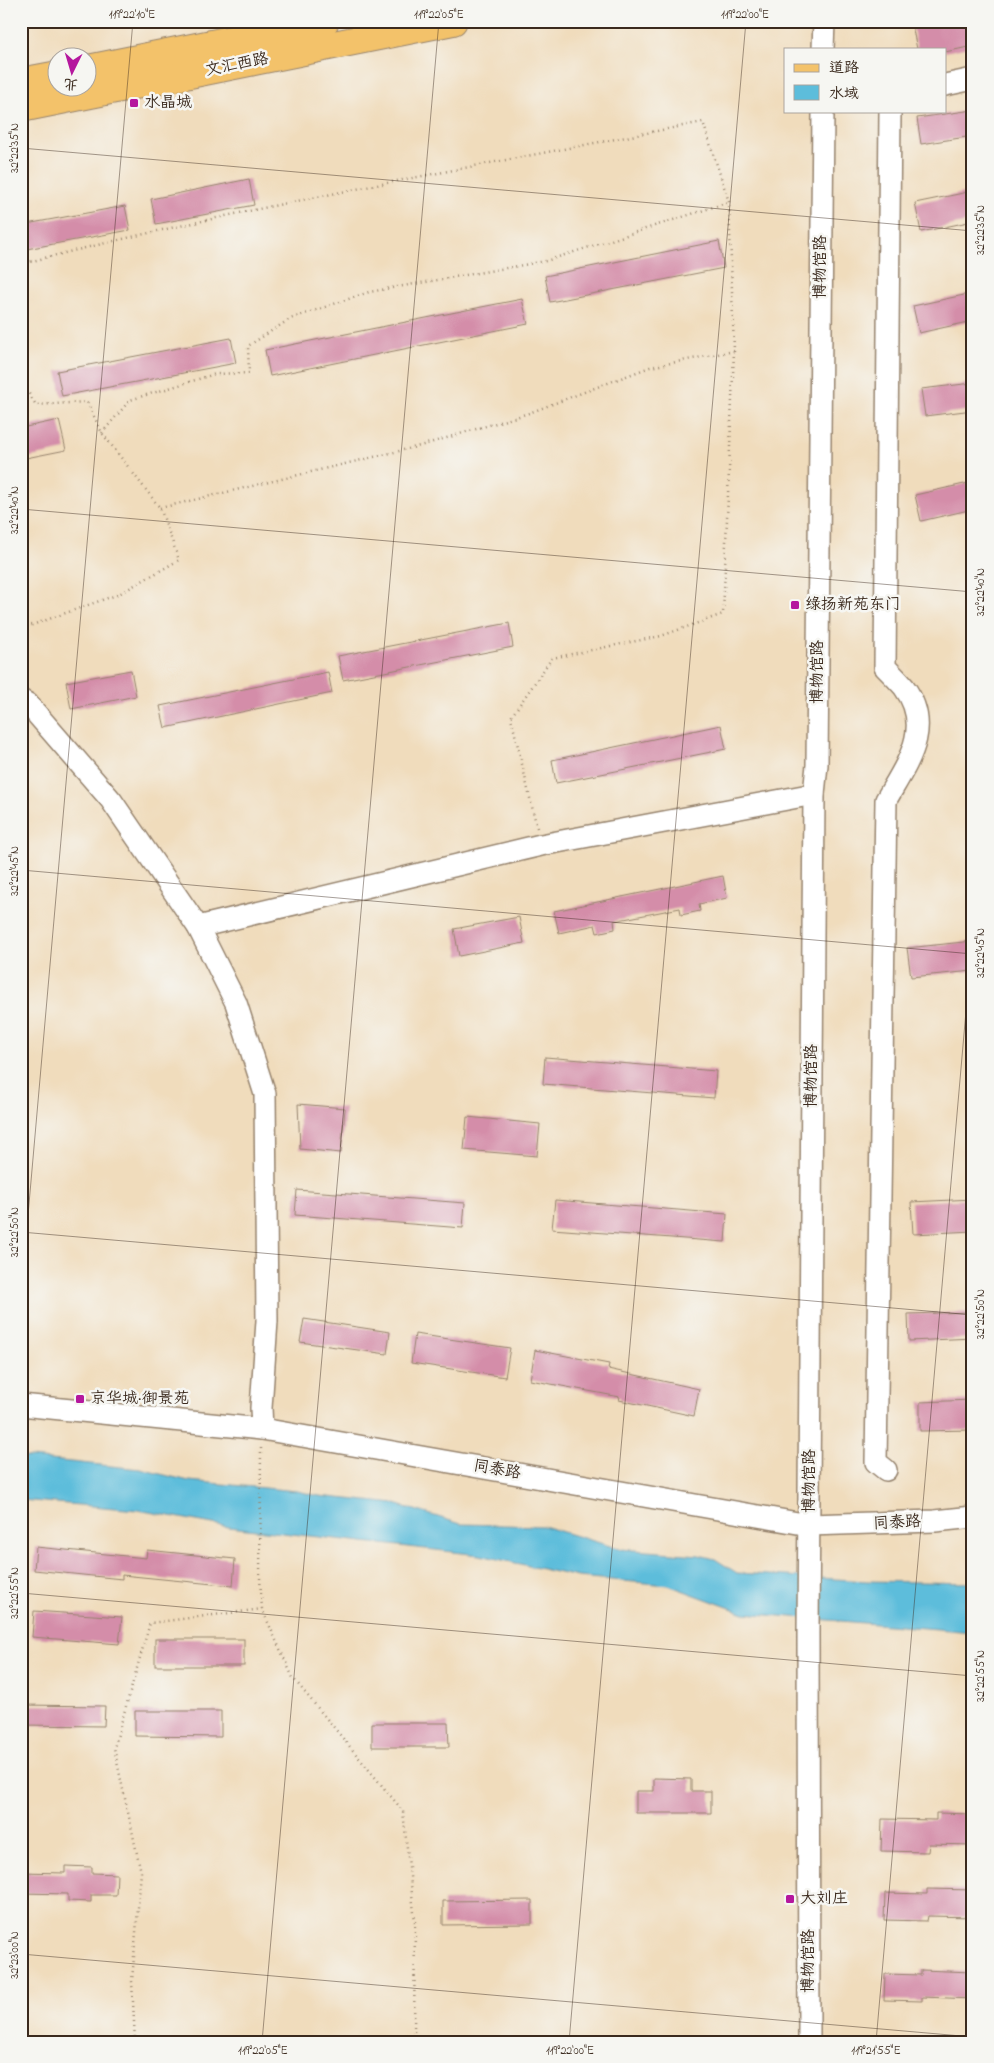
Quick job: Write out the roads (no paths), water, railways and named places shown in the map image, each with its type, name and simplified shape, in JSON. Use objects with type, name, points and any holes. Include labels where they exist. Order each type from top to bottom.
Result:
[{"type":"main road","name":"文汇西路","points":[[98,67],[325,21]]},
{"type":"main road","name":"文汇西路","points":[[21,108],[453,21]]},
{"type":"main road","points":[[21,82],[48,77]]},
{"type":"street","points":[[823,48],[824,21]]},
{"type":"street","points":[[946,85],[973,79]]},
{"type":"street","name":"博物馆路","points":[[809,2042],[808,1634],[814,794],[817,765],[823,112]]},
{"type":"street","points":[[886,1470],[876,1462],[886,800],[912,756],[918,731],[915,708],[904,687],[885,667],[890,112]]},
{"type":"street","points":[[21,700],[28,704],[111,800],[198,927],[236,1003],[265,1094],[267,1321],[261,1408],[262,1429]]},
{"type":"street","points":[[198,927],[541,845],[814,794]]},
{"type":"street","name":"同泰路","points":[[21,1405],[262,1429],[810,1525],[916,1522],[973,1517]]},
{"type":"water","points":[[21,1457],[140,1469],[189,1481],[297,1491],[319,1496],[395,1504],[461,1524],[543,1526],[620,1549],[699,1555],[715,1559],[737,1573],[867,1581],[973,1583],[973,1632],[744,1613],[668,1585],[578,1577],[480,1555],[229,1527],[138,1510],[21,1500]]},
{"type":"place","name":"水晶城","points":[[134,103]]},
{"type":"place","name":"绿扬新苑东门","points":[[795,605]]},
{"type":"place","name":"京华城·御景苑","points":[[80,1399]]},
{"type":"place","name":"大刘庄","points":[[790,1899]]}]
